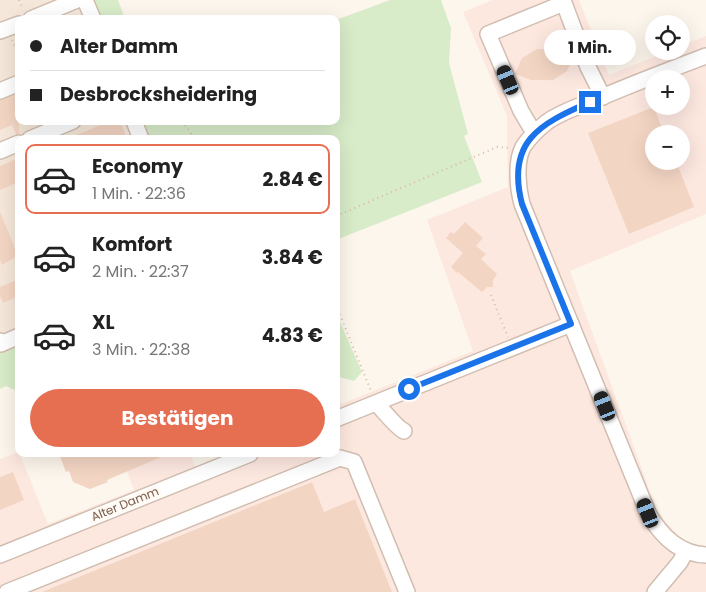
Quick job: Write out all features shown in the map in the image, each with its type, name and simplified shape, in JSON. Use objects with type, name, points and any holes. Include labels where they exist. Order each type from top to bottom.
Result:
[{"type":"street","points":[[41,15],[77,0]]},
{"type":"street","points":[[85,0],[91,15]]},
{"type":"street","points":[[534,133],[521,111],[488,34],[564,3],[588,67],[602,97]]},
{"type":"street","points":[[706,56],[602,97],[553,119],[534,133],[522,149],[518,175],[518,189],[522,204],[648,513],[656,528],[670,542],[686,550],[706,555]]},
{"type":"street","points":[[0,91],[15,85]]},
{"type":"street","points":[[40,135],[63,125]]},
{"type":"street","points":[[0,151],[15,145]]},
{"type":"street","points":[[340,417],[571,324]]},
{"type":"street","points":[[0,342],[15,337]]},
{"type":"street","points":[[376,403],[390,417],[398,429],[404,431]]},
{"type":"street","name":"Alter Damm","points":[[0,555],[243,457]]},
{"type":"street","points":[[8,592],[340,458],[354,462],[407,592]]},
{"type":"street","points":[[655,592],[680,562],[686,550]]},
{"type":"path","points":[[9,28],[15,45]]},
{"type":"path","points":[[340,214],[497,147],[522,149]]},
{"type":"path","points":[[491,295],[513,348]]},
{"type":"path","points":[[340,315],[376,403]]},
{"type":"shaded area","points":[[0,0],[92,0],[98,15],[15,15],[15,125],[141,125],[144,135],[15,135],[15,342],[0,347]]},
{"type":"shaded area","points":[[493,0],[579,0],[609,75],[646,60],[690,60],[690,42],[706,36],[706,214],[570,271],[658,513],[686,544],[706,547],[706,592],[0,592],[0,459],[15,453],[15,457],[21,457],[48,524],[134,490],[121,457],[191,457],[196,468],[221,457],[340,457],[340,401],[341,404],[473,351],[427,220],[508,187],[507,116],[463,12]]},
{"type":"green space","points":[[92,0],[118,0],[124,15],[98,15]]},
{"type":"green space","points":[[390,0],[441,0],[451,28],[449,63],[468,134],[464,136],[482,182],[340,238],[340,135],[144,135],[141,125],[340,125],[340,19]]},
{"type":"green space","points":[[340,322],[362,372],[354,381],[340,377]]},
{"type":"green space","points":[[15,342],[15,390],[6,386],[0,389],[0,347]]},
{"type":"building","points":[[537,49],[557,49],[574,56],[567,71],[553,80],[531,80],[515,74],[522,58]]},
{"type":"building","points":[[15,95],[15,125],[19,125],[19,134],[16,134],[12,125],[0,130],[0,100]]},
{"type":"building","points":[[645,111],[645,115],[657,115],[661,125],[645,125],[645,170],[680,170],[694,207],[629,234],[588,133]]},
{"type":"building","points":[[101,125],[122,125],[125,135],[77,135]]},
{"type":"building","points":[[15,160],[15,184],[0,190],[0,166]]},
{"type":"building","points":[[0,212],[15,249],[15,258],[2,265],[0,260]]},
{"type":"building","points":[[465,222],[483,238],[476,246],[486,254],[481,259],[497,274],[493,280],[493,287],[487,287],[482,292],[451,267],[463,253],[446,238],[451,232],[454,234]]},
{"type":"building","points":[[15,281],[15,298],[3,303],[0,296],[0,287]]},
{"type":"building","points":[[60,457],[161,457],[90,489],[73,482],[69,471],[66,472]]},
{"type":"building","points":[[13,472],[24,500],[0,510],[0,477]]},
{"type":"building","points":[[312,482],[324,512],[355,499],[392,592],[42,592]]},
{"type":"route","points":[[409,389],[571,324],[522,204],[518,189],[518,175],[522,149],[534,133],[547,122],[590,102]]}]
